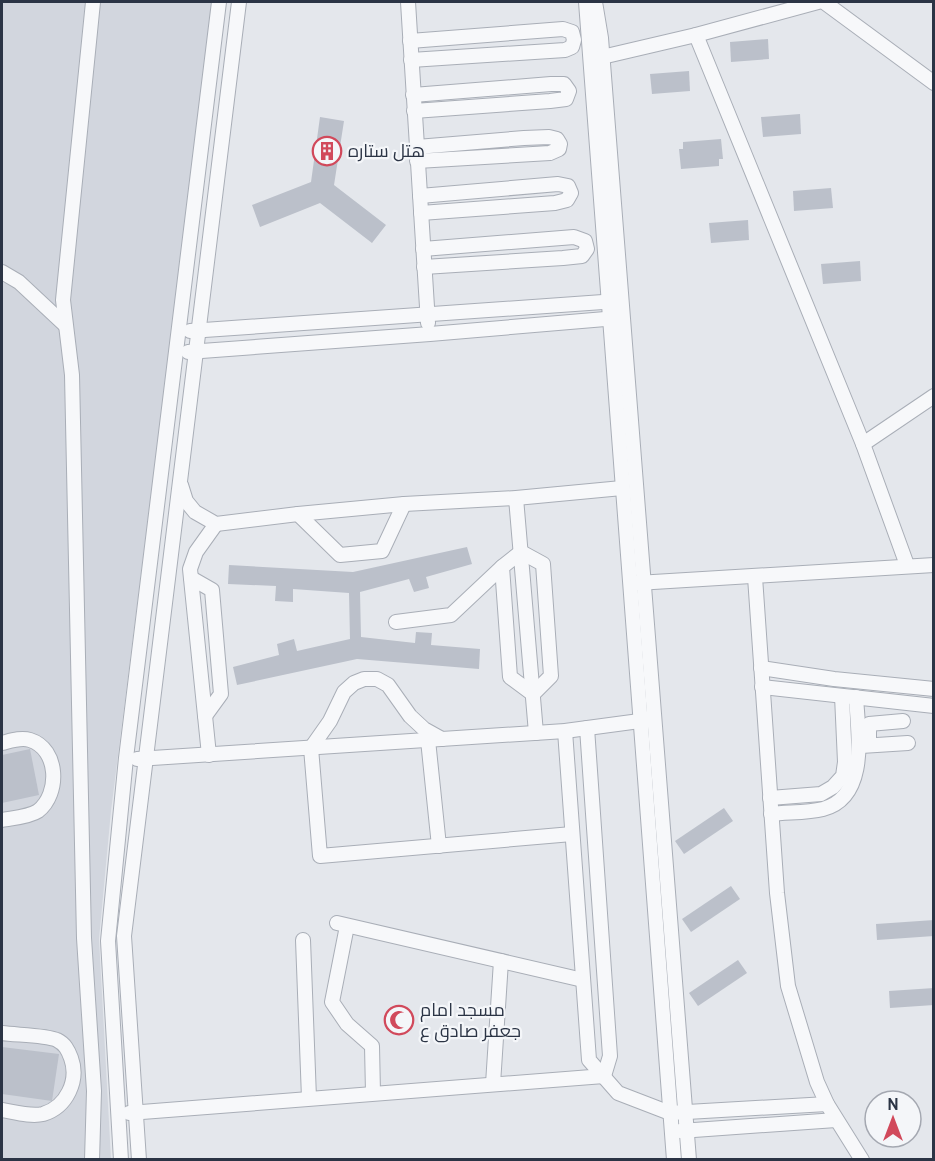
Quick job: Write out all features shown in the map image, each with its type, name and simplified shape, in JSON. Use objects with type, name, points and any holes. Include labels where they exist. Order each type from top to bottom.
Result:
[{"type":"lane","points":[[92,1160],[94,1091],[84,938],[72,375],[63,300],[93,2]]},
{"type":"lane","points":[[121,1160],[108,941],[126,758],[219,2]]},
{"type":"lane","points":[[139,1160],[124,936],[238,2]]},
{"type":"lane","points":[[408,2],[427,316],[430,334]]},
{"type":"lane","points":[[586,2],[674,1160]]},
{"type":"lane","points":[[596,2],[603,57],[624,317],[689,1160]]},
{"type":"lane","points":[[603,57],[818,2]]},
{"type":"lane","points":[[824,2],[933,83]]},
{"type":"lane","points":[[410,41],[563,29],[572,32],[574,40],[572,47],[565,51],[411,60]]},
{"type":"lane","points":[[696,35],[863,444],[907,565]]},
{"type":"lane","points":[[413,95],[551,84],[564,84],[569,91],[567,99],[414,111]]},
{"type":"lane","points":[[549,137],[557,139],[560,144],[559,149],[550,153],[417,154],[524,138],[549,137]]},
{"type":"lane","points":[[420,195],[558,184],[568,186],[571,193],[567,200],[555,203],[421,213]]},
{"type":"lane","points":[[423,249],[574,237],[585,242],[587,249],[582,256],[424,267]]},
{"type":"lane","points":[[2,272],[19,282],[65,325]]},
{"type":"lane","points":[[179,331],[198,332],[622,301]]},
{"type":"lane","points":[[177,351],[196,352],[309,344],[624,317]]},
{"type":"lane","points":[[308,324],[309,344]]},
{"type":"lane","points":[[863,444],[933,396]]},
{"type":"lane","points":[[180,479],[186,501],[195,512],[216,524],[404,504],[516,498],[622,488]]},
{"type":"lane","points":[[516,498],[536,733]]},
{"type":"lane","points":[[298,514],[340,555],[381,551],[404,504]]},
{"type":"lane","points":[[208,755],[190,569],[204,539],[216,524]]},
{"type":"lane","points":[[396,622],[451,615],[521,552]]},
{"type":"lane","points":[[521,552],[543,564],[551,676],[533,694]]},
{"type":"lane","points":[[169,561],[193,561]]},
{"type":"lane","points":[[629,583],[933,565]]},
{"type":"lane","points":[[502,567],[510,677],[533,694]]},
{"type":"lane","points":[[755,577],[777,893],[788,986],[817,1082],[826,1104],[862,1160]]},
{"type":"lane","points":[[761,668],[834,679],[933,689]]},
{"type":"lane","points":[[442,739],[424,729],[410,716],[387,685],[377,679],[364,679],[354,683],[344,692],[330,722],[310,748],[320,856],[572,834]]},
{"type":"lane","points":[[762,687],[933,706]]},
{"type":"lane","points":[[849,697],[864,746]]},
{"type":"lane","points":[[770,798],[821,794],[833,788],[843,776],[849,697]]},
{"type":"lane","points":[[126,758],[146,760],[536,733],[655,720]]},
{"type":"lane","points":[[771,814],[825,808],[844,797],[853,783],[869,724],[903,721]]},
{"type":"lane","points":[[587,728],[610,1056],[604,1076]]},
{"type":"lane","points":[[565,730],[589,1060],[618,1093],[670,1113],[826,1104]]},
{"type":"lane","points":[[2,743],[18,739],[30,740],[41,747],[53,769],[50,797],[36,813],[2,820]]},
{"type":"lane","points":[[428,740],[439,846]]},
{"type":"lane","points":[[864,746],[908,742]]},
{"type":"lane","points":[[373,1093],[372,1046],[347,1024],[332,1002],[342,925],[583,980]]},
{"type":"lane","points":[[303,940],[309,1098]]},
{"type":"lane","points":[[493,1084],[501,961]]},
{"type":"lane","points":[[2,1033],[57,1040],[66,1047],[73,1064],[74,1082],[61,1104],[42,1114],[2,1110]]},
{"type":"lane","points":[[118,1114],[604,1076]]},
{"type":"lane","points":[[671,1132],[836,1120]]},
{"type":"shaded area","points":[[2,2],[213,2],[111,811],[99,939],[111,1159],[2,1160]]},
{"type":"building","points":[[768,39],[769,59],[731,62],[730,42]]},
{"type":"building","points":[[689,71],[690,91],[652,94],[650,74]]},
{"type":"building","points":[[800,114],[801,134],[763,137],[761,117]]},
{"type":"building","name":"هتل ستاره","points":[[320,117],[344,121],[334,185],[386,225],[372,243],[320,203],[260,227],[252,205],[311,182]]},
{"type":"building","points":[[721,139],[723,159],[719,159],[719,166],[681,169],[679,149],[683,149],[683,142]]},
{"type":"building","points":[[831,188],[833,208],[794,211],[793,191]]},
{"type":"building","points":[[748,220],[749,240],[711,243],[709,223]]},
{"type":"building","points":[[860,261],[861,281],[823,284],[821,264]]},
{"type":"building","points":[[467,547],[472,564],[426,577],[429,588],[414,592],[409,579],[360,592],[361,637],[415,643],[416,632],[432,633],[431,645],[480,649],[479,669],[357,659],[237,685],[233,667],[279,655],[277,644],[294,639],[297,651],[350,639],[349,593],[293,589],[293,602],[275,601],[276,586],[228,584],[229,565],[353,572]]},
{"type":"building","points":[[30,749],[39,795],[2,803],[2,755]]},
{"type":"building","points":[[724,808],[733,821],[684,854],[675,841]]},
{"type":"building","points":[[731,886],[740,899],[691,932],[682,919]]},
{"type":"building","points":[[934,920],[934,936],[877,940],[876,924]]},
{"type":"building","points":[[738,960],[747,973],[698,1006],[689,993]]},
{"type":"building","points":[[934,988],[934,1005],[890,1008],[889,991]]},
{"type":"building","points":[[2,1047],[59,1054],[52,1101],[2,1094]]},
{"type":"place","name":"هتل ستاره","points":[[327,151]]},
{"type":"place","name":"مسجد امام جعفر صادق ع","points":[[399,1020]]}]
